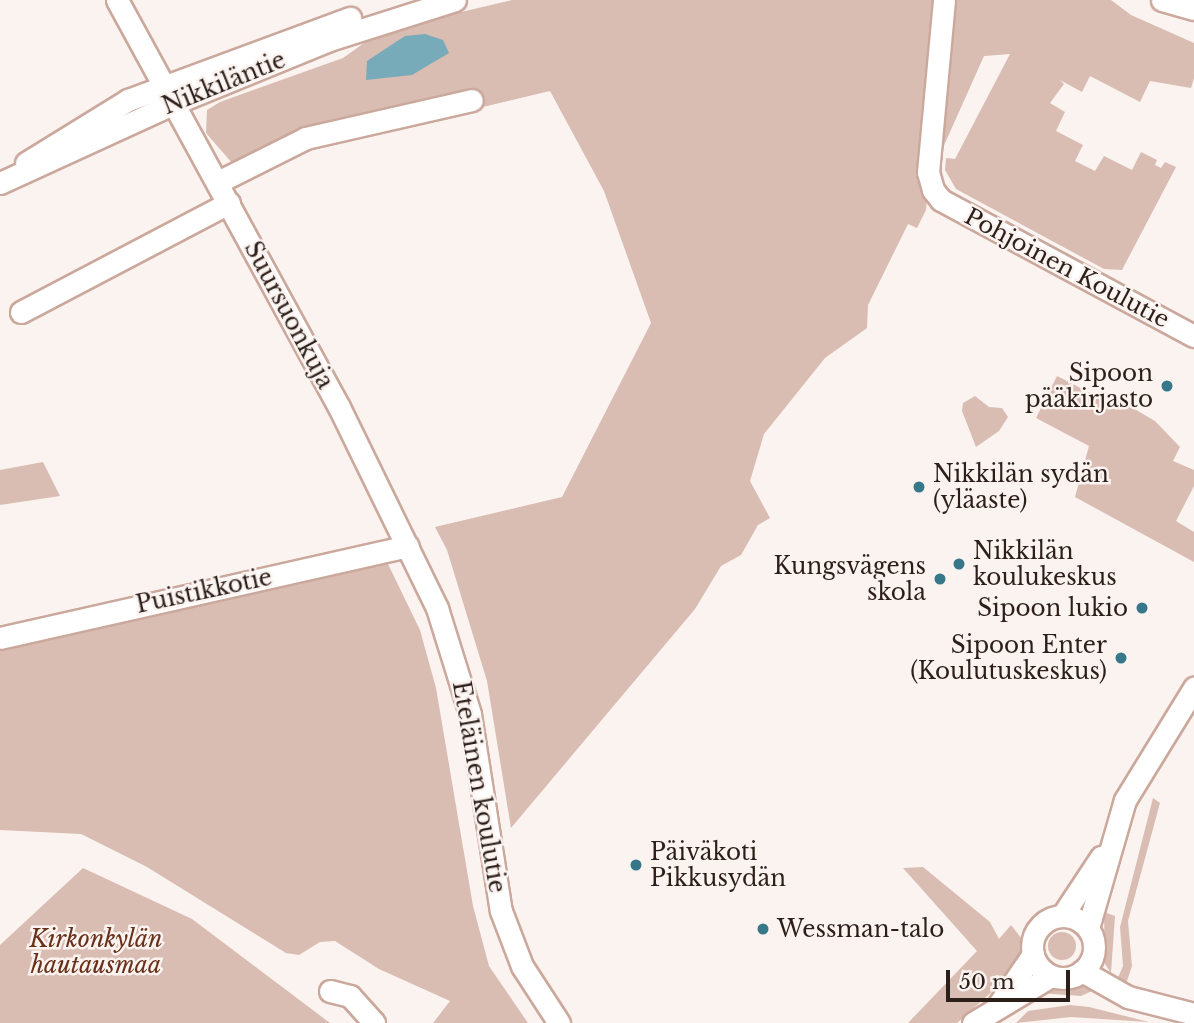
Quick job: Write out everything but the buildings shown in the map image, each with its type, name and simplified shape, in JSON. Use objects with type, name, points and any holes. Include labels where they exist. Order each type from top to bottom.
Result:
[{"type":"street","name":"Suursuonkuja","points":[[117,0],[218,182],[408,546]]},
{"type":"street","name":"Nikkiläntie","points":[[0,182],[170,94],[401,0]]},
{"type":"street","name":"Nikkiläntie","points":[[170,94],[455,0]]},
{"type":"street","name":"Pohjoinen Koulutie","points":[[944,0],[928,172],[941,200],[1194,336]]},
{"type":"street","points":[[1163,0],[1194,9]]},
{"type":"street","points":[[218,182],[306,138],[472,100]]},
{"type":"street","points":[[21,312],[229,204]]},
{"type":"street","name":"Puistikkotie","points":[[0,638],[408,546]]},
{"type":"street","name":"Eteläinen koulutie","points":[[408,546],[452,649],[470,714],[501,911],[522,965],[559,1023]]},
{"type":"street","points":[[973,1023],[997,1007],[1028,993],[1052,976],[1067,977],[1082,971],[1094,948],[1088,928],[1108,847],[1125,800],[1194,688]]},
{"type":"street","points":[[997,1007],[1033,954],[1039,927],[1062,916],[1108,847]]},
{"type":"street","points":[[1062,916],[1088,928]]},
{"type":"street","points":[[1033,954],[1052,976]]},
{"type":"street","points":[[1082,971],[1128,998],[1194,1014]]},
{"type":"street","points":[[330,991],[350,996],[374,1023]]},
{"type":"green space","points":[[512,0],[1111,0],[1131,15],[1194,43],[1194,78],[1191,88],[1150,81],[1140,102],[1090,76],[1082,92],[1060,80],[1064,84],[1050,103],[1065,112],[1056,131],[1083,145],[1075,161],[1095,171],[1104,156],[1132,170],[1141,152],[1157,160],[1155,165],[1161,168],[1165,162],[1176,167],[1122,270],[1104,269],[956,189],[945,170],[946,158],[955,159],[1010,54],[984,56],[929,179],[926,210],[917,228],[908,224],[868,305],[867,328],[825,358],[764,434],[750,481],[770,518],[758,525],[741,555],[721,566],[695,609],[511,828],[487,681],[447,550],[435,527],[562,497],[651,323],[604,191],[550,91],[479,108],[474,88],[303,127],[232,163],[206,133],[207,110],[220,102],[343,58],[381,31]]},
{"type":"green space","points":[[1057,376],[1110,403],[1114,397],[1155,421],[1180,447],[1173,461],[1194,470],[1194,486],[1176,521],[1194,532],[1194,562],[1075,497],[1089,446],[1036,418]]},
{"type":"green space","points":[[975,396],[989,407],[1002,408],[1008,417],[999,431],[976,447],[962,411],[963,403]]},
{"type":"green space","points":[[43,462],[60,496],[0,505],[0,470]]},
{"type":"green space","points":[[386,560],[420,630],[436,688],[473,906],[489,966],[528,1023],[433,1023],[450,1001],[379,969],[335,941],[320,942],[299,955],[286,953],[147,867],[81,834],[0,830],[0,646]]},
{"type":"green space","points":[[1153,798],[1160,803],[1128,921],[1132,966],[1126,984],[1117,980],[1123,966],[1120,927]]},
{"type":"green space","points":[[923,867],[990,922],[999,939],[1011,925],[1022,939],[1024,951],[1006,979],[957,1023],[908,1023],[977,951],[903,868]]},
{"type":"green space","name":"Kirkonkylän hautausmaa","points":[[83,868],[192,919],[330,1023],[0,1023],[0,945]]},
{"type":"green space","points":[[1104,912],[1115,916],[1111,973],[1105,964]]},
{"type":"green space","points":[[1062,932],[1072,936],[1076,946],[1072,956],[1062,960],[1052,956],[1048,946],[1052,936]]},
{"type":"green space","points":[[1054,985],[1083,987],[1092,991],[1081,996],[1040,993]]},
{"type":"green space","points":[[1070,1005],[1149,1022],[1071,1017],[1016,1023],[1028,1011]]},
{"type":"water","points":[[425,34],[443,40],[449,53],[412,75],[366,80],[367,61],[405,36]]},
{"type":"place","name":"Sipoon pääkirjasto","points":[[1167,386]]},
{"type":"place","name":"Nikkilän sydän (yläaste)","points":[[919,487]]},
{"type":"place","name":"Nikkilän koulukeskus","points":[[959,564]]},
{"type":"place","name":"Kungsvägens skola","points":[[940,579]]},
{"type":"place","name":"Sipoon lukio","points":[[1142,608]]},
{"type":"place","name":"Sipoon Enter (Koulutuskeskus)","points":[[1121,658]]},
{"type":"place","name":"Päiväkoti Pikkusydän","points":[[636,865]]},
{"type":"place","name":"Wessman-talo","points":[[763,929]]}]
